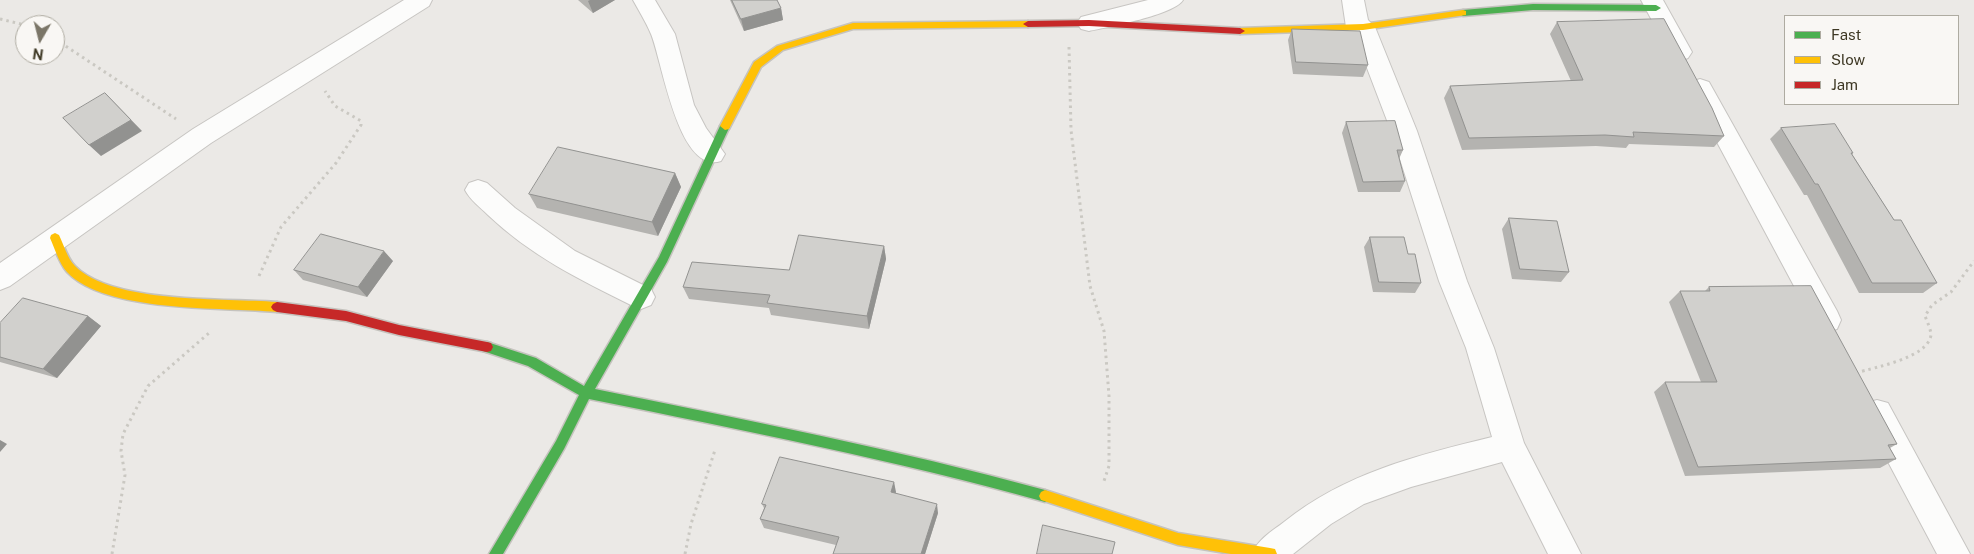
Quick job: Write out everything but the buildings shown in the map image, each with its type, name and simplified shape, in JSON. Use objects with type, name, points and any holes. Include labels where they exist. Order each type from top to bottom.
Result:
[{"type":"street","points":[[0,278],[202,136],[421,0]]},
{"type":"street","points":[[644,0],[663,34],[682,105],[697,134],[712,154]]},
{"type":"street","points":[[1078,23],[1145,10],[1172,0]]},
{"type":"street","points":[[1353,0],[1360,27],[1404,131],[1453,281],[1480,348],[1510,446],[1565,554]]},
{"type":"street","points":[[496,554],[560,445],[586,393],[663,258],[757,65],[780,48],[853,26],[1078,23],[1247,31],[1360,27],[1393,21],[1486,10],[1654,4],[1838,340]]},
{"type":"street","points":[[478,190],[506,216],[565,259],[641,297]]},
{"type":"street","points":[[55,238],[70,268],[93,285],[184,303],[260,305],[346,316],[399,330],[479,344],[532,362],[586,393],[725,421],[952,471],[1082,506],[1124,523],[1178,540],[1269,554],[1322,513],[1352,494],[1422,468],[1510,446]]},
{"type":"street","points":[[1856,373],[1954,554]]},
{"type":"path","points":[[0,19],[15,23]]},
{"type":"path","points":[[1078,23],[1072,130],[1090,286],[1104,331],[1109,396],[1109,466],[1102,487],[1082,506]]},
{"type":"path","points":[[65,46],[202,136]]},
{"type":"path","points":[[112,554],[125,475],[121,451],[123,434],[148,386],[244,305],[274,239],[286,221],[324,177],[361,125],[360,121],[332,105],[326,96],[324,62]]},
{"type":"path","points":[[1856,373],[1908,357],[1926,347],[1931,334],[1926,316],[1932,305],[1951,292],[1974,261]]},
{"type":"path","points":[[684,554],[691,524],[725,421]]},
{"type":"traffic: fast","points":[[1463,13],[1533,7],[1656,8]]},
{"type":"traffic: fast","points":[[496,554],[560,445],[586,393],[663,259],[725,126]]},
{"type":"traffic: fast","points":[[487,347],[532,362],[586,393],[850,447],[962,473],[1045,496]]},
{"type":"traffic: slow","points":[[1240,31],[1363,27],[1463,13]]},
{"type":"traffic: slow","points":[[725,126],[757,65],[780,48],[853,26],[1028,24]]},
{"type":"traffic: slow","points":[[55,238],[71,269],[87,282],[110,291],[138,297],[199,303],[277,307]]},
{"type":"traffic: slow","points":[[1045,496],[1178,539],[1270,554]]},
{"type":"traffic: jam","points":[[1028,24],[1089,23],[1240,31]]},
{"type":"traffic: jam","points":[[277,307],[346,316],[399,330],[487,347]]}]
